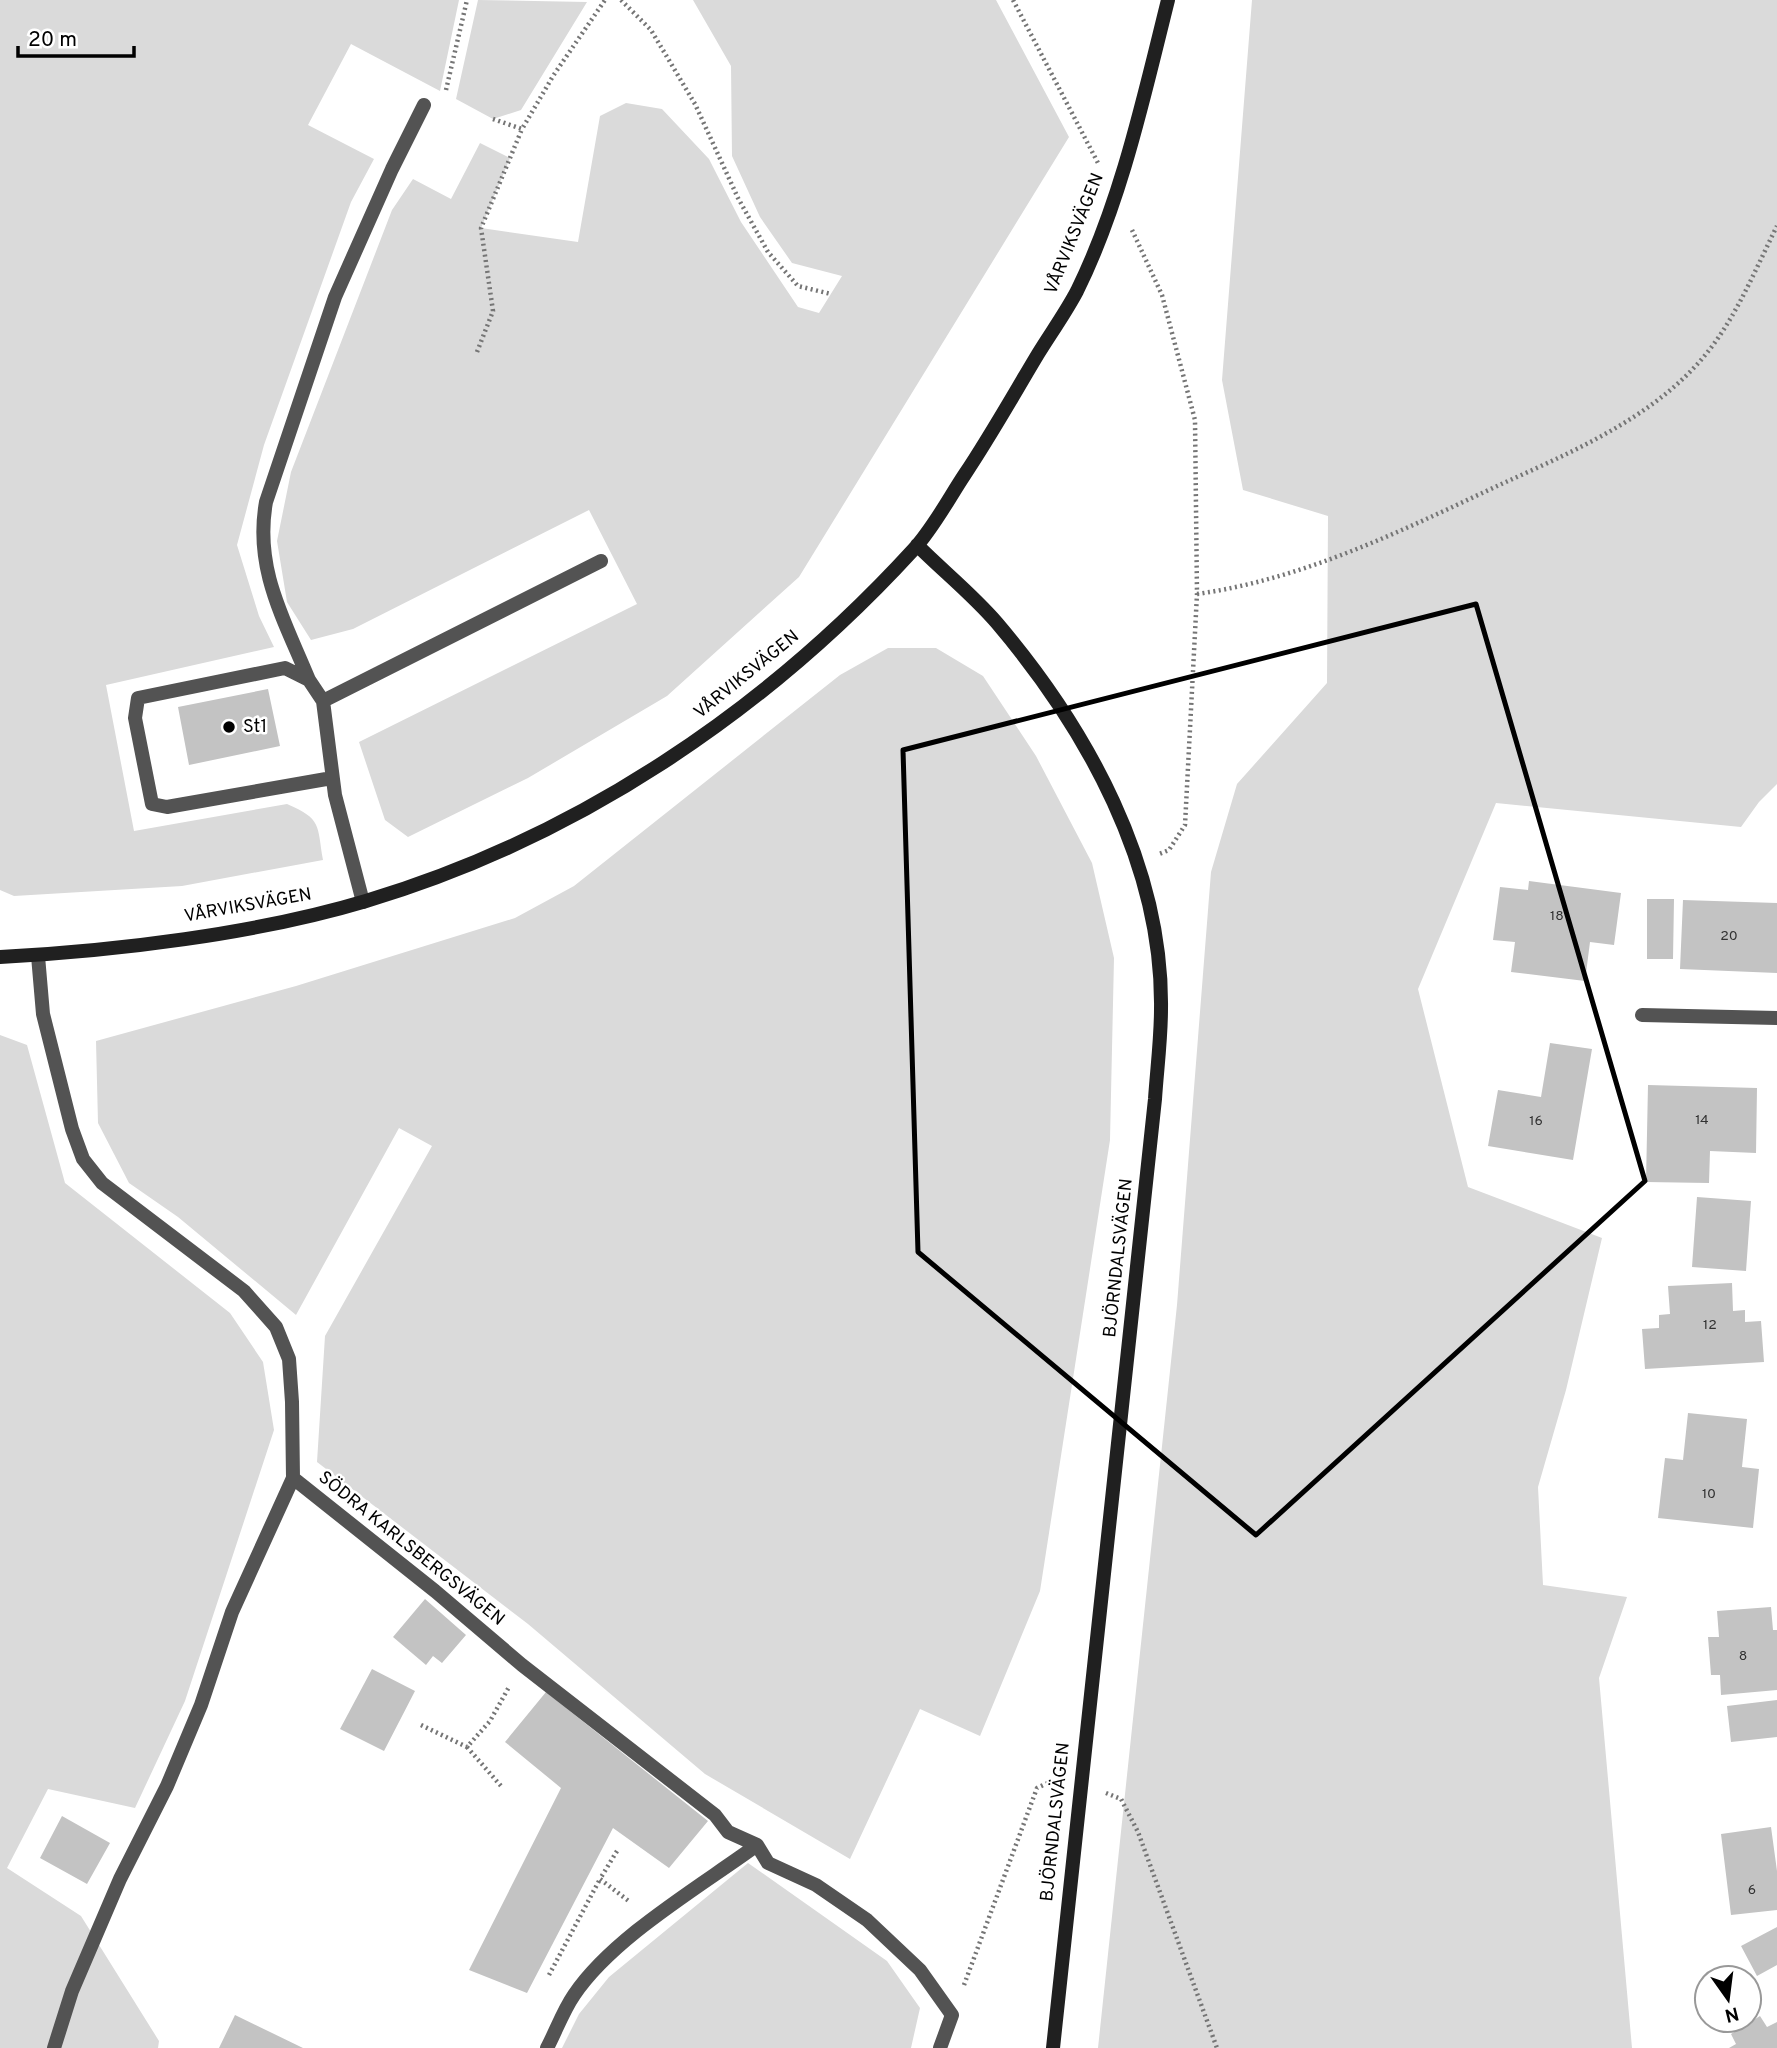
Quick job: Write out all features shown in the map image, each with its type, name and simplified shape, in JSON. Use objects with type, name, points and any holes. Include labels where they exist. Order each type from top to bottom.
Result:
[{"type":"street","name":"VÅRVIKSVÄGEN","points":[[0,957],[38,956],[250,928],[363,902],[463,869],[569,819],[669,760],[749,702],[850,613],[917,545],[985,443],[1077,290],[1115,194],[1168,0]]},
{"type":"street","points":[[363,902],[332,778],[323,701],[309,680],[263,559],[261,532],[266,502],[335,297],[392,169],[424,106]]},
{"type":"street","name":"BJÖRNDALSVÄGEN","points":[[917,545],[996,622],[1070,723],[1112,797],[1139,861],[1152,916],[1161,1007],[1155,1099],[1053,2048]]},
{"type":"street","points":[[323,701],[600,561]]},
{"type":"street","points":[[309,680],[285,668],[138,698],[135,718],[152,804],[167,807],[332,778]]},
{"type":"street","name":"SÖDRA KARLSBERGSVÄGEN","points":[[38,956],[43,1014],[72,1129],[83,1159],[102,1183],[244,1291],[276,1327],[289,1359],[293,1478],[435,1591],[522,1665],[715,1815],[728,1832],[757,1845],[768,1863],[816,1885],[867,1920],[920,1970],[952,2015],[940,2048]]},
{"type":"street","points":[[1642,1015],[1777,1018]]},
{"type":"street","points":[[54,2048],[72,1992],[120,1879],[167,1786],[201,1705],[232,1612],[293,1478]]},
{"type":"street","points":[[547,2048],[574,1995],[601,1963],[653,1920],[757,1845]]},
{"type":"path","points":[[424,106],[448,89],[467,0]]},
{"type":"path","points":[[477,352],[493,312],[481,228],[522,129],[553,76],[605,0]]},
{"type":"path","points":[[621,0],[651,30],[695,104],[738,198],[768,252],[798,286],[831,294]]},
{"type":"path","points":[[1013,0],[1100,167]]},
{"type":"path","points":[[493,119],[522,129]]},
{"type":"path","points":[[1196,594],[1233,589],[1311,568],[1569,453],[1661,399],[1701,360],[1727,326],[1777,226]]},
{"type":"path","points":[[1131,228],[1162,295],[1195,420],[1196,594],[1185,825],[1169,850],[1139,861]]},
{"type":"path","points":[[467,1748],[490,1721],[522,1665]]},
{"type":"path","points":[[421,1726],[467,1748],[501,1786]]},
{"type":"path","points":[[549,1975],[617,1851]]},
{"type":"path","points":[[600,1879],[653,1920]]},
{"type":"highlighted area","points":[[1476,604],[1645,1181],[1256,1535],[918,1252],[903,750]]},
{"type":"shaded area","points":[[0,0],[459,0],[440,91],[351,44],[308,125],[374,159],[351,202],[264,445],[237,545],[259,616],[274,647],[106,685],[134,831],[287,804],[307,814],[316,824],[323,860],[182,886],[14,896],[0,890]]},
{"type":"shaded area","points":[[478,0],[587,2],[521,110],[493,119],[456,99]]},
{"type":"shaded area","points":[[693,0],[996,0],[1069,137],[799,577],[667,696],[528,778],[408,837],[385,820],[359,742],[637,604],[589,510],[353,629],[311,640],[287,602],[277,541],[291,472],[392,210],[413,179],[451,199],[480,143],[510,158],[481,228],[578,242],[600,116],[626,103],[662,109],[709,159],[741,222],[798,307],[819,313],[842,276],[792,263],[760,217],[732,156],[731,66]]},
{"type":"shaded area","points":[[1252,0],[1777,0],[1777,784],[1759,802],[1741,827],[1496,803],[1418,989],[1468,1187],[1602,1238],[1566,1390],[1538,1487],[1543,1585],[1627,1597],[1599,1678],[1632,2048],[1098,2048],[1177,1305],[1211,872],[1237,784],[1327,683],[1328,516],[1243,490],[1222,380]]},
{"type":"shaded area","points":[[888,648],[936,648],[983,676],[1036,756],[1092,863],[1114,958],[1110,1140],[1040,1591],[980,1736],[920,1709],[850,1859],[705,1774],[528,1624],[317,1462],[325,1336],[432,1146],[399,1128],[296,1315],[178,1217],[129,1183],[98,1123],[96,1041],[296,986],[515,918],[574,886],[840,675]]},
{"type":"shaded area","points":[[0,1035],[27,1045],[65,1183],[230,1313],[263,1362],[274,1430],[185,1701],[135,1808],[48,1789],[7,1868],[81,1916],[159,2041],[158,2048],[0,2048]]},
{"type":"shaded area","points":[[748,1863],[887,1961],[920,2008],[911,2048],[562,2048],[579,2014],[609,1977]]},
{"type":"building","name":"St1","points":[[268,689],[280,746],[189,765],[178,707]]},
{"type":"building","points":[[1529,881],[1621,893],[1614,945],[1590,942],[1585,981],[1511,972],[1515,942],[1493,940],[1500,887],[1528,890]]},
{"type":"building","points":[[1647,899],[1674,899],[1673,959],[1647,959]]},
{"type":"building","points":[[1683,900],[1777,903],[1777,973],[1680,969]]},
{"type":"building","points":[[1550,1043],[1592,1049],[1573,1160],[1488,1146],[1498,1090],[1541,1097]]},
{"type":"building","points":[[1648,1085],[1757,1088],[1756,1153],[1710,1151],[1709,1183],[1646,1182]]},
{"type":"building","points":[[1697,1197],[1751,1201],[1746,1271],[1692,1267]]},
{"type":"building","points":[[1732,1283],[1733,1311],[1745,1310],[1745,1322],[1761,1321],[1764,1362],[1645,1369],[1642,1329],[1659,1328],[1659,1315],[1670,1314],[1668,1286]]},
{"type":"building","points":[[1688,1413],[1747,1419],[1742,1467],[1759,1469],[1753,1528],[1658,1518],[1665,1458],[1683,1460]]},
{"type":"building","points":[[425,1599],[466,1635],[442,1663],[433,1656],[426,1665],[393,1637]]},
{"type":"building","points":[[1771,1607],[1773,1630],[1777,1630],[1777,1690],[1721,1695],[1720,1675],[1711,1675],[1708,1637],[1719,1637],[1717,1611]]},
{"type":"building","points":[[372,1669],[415,1691],[384,1751],[340,1729]]},
{"type":"building","points":[[546,1692],[708,1821],[669,1868],[613,1828],[527,1993],[469,1970],[561,1788],[505,1742]]},
{"type":"building","points":[[1777,1700],[1777,1737],[1731,1742],[1727,1706]]},
{"type":"building","points":[[62,1816],[110,1843],[87,1884],[40,1858]]},
{"type":"building","points":[[1771,1827],[1777,1871],[1777,1910],[1731,1915],[1721,1834]]},
{"type":"building","points":[[1777,1927],[1777,1965],[1763,1973],[1763,1964],[1751,1964],[1741,1946]]},
{"type":"building","points":[[235,2015],[303,2048],[219,2048]]},
{"type":"building","points":[[1763,2021],[1767,2027],[1777,2022],[1777,2048],[1729,2048],[1736,2044],[1731,2034],[1763,2034]]},
{"type":"place","name":"St1","points":[[229,727]]}]
